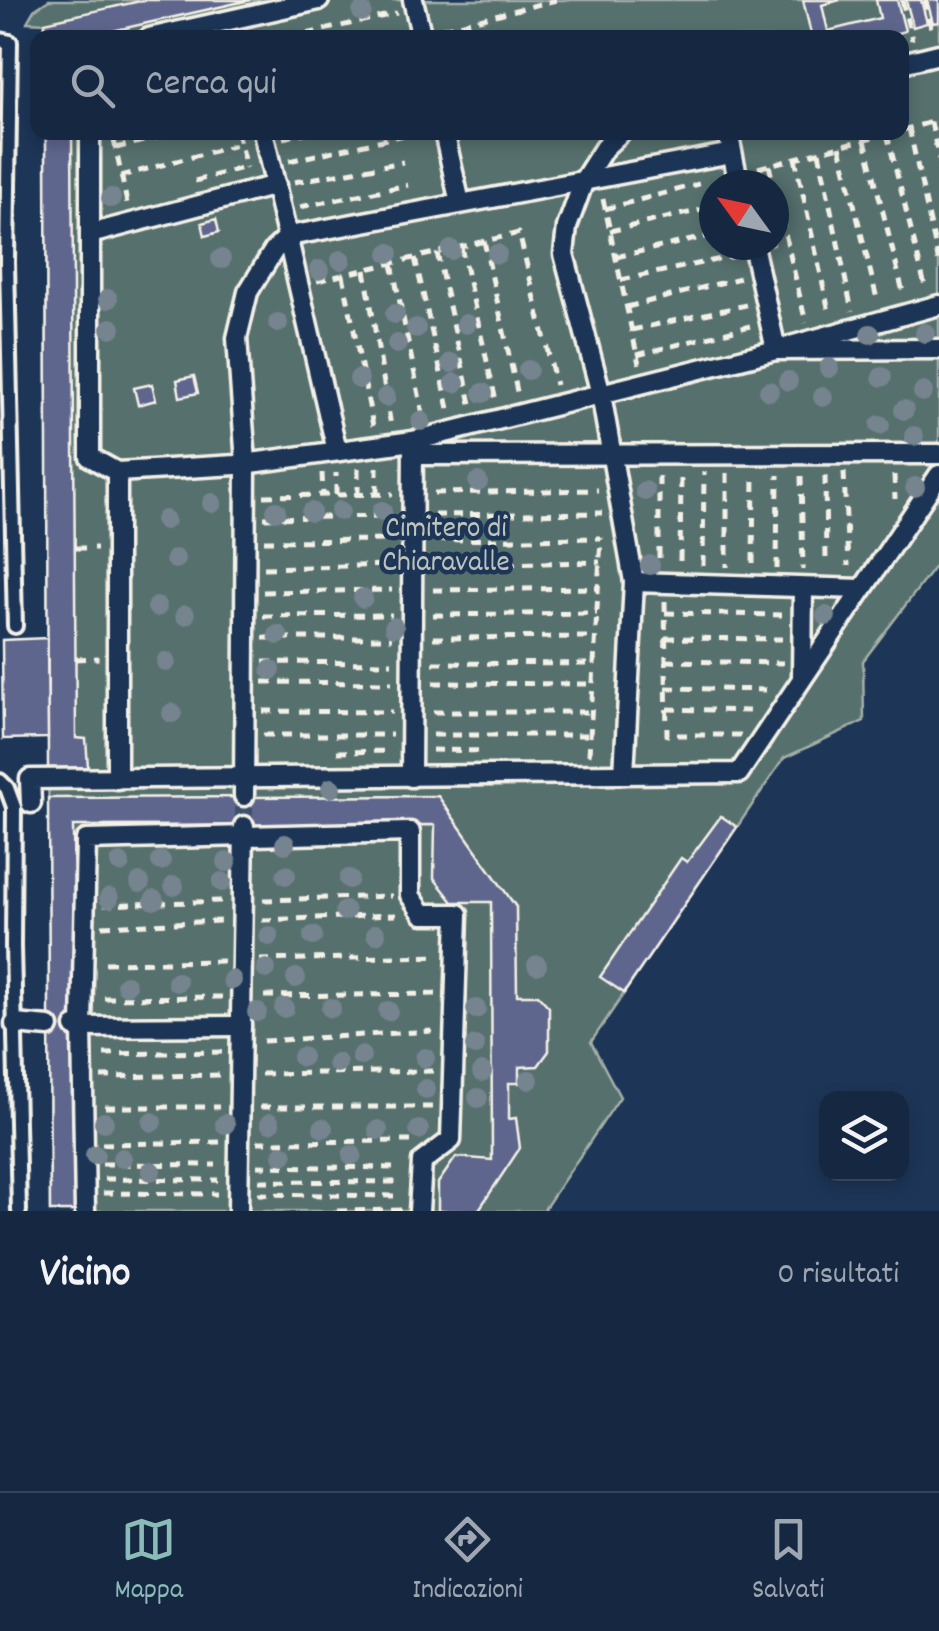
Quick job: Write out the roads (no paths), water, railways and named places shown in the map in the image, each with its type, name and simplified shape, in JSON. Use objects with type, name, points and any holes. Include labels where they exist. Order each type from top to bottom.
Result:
[{"type":"street","points":[[237,28],[319,0]]},
{"type":"street","points":[[414,4],[421,30]]},
{"type":"street","points":[[909,61],[939,55]]},
{"type":"street","points":[[90,140],[90,457],[117,472],[246,464],[385,444],[608,455],[939,454]]},
{"type":"street","points":[[265,140],[337,451]]},
{"type":"street","points":[[446,140],[460,203]]},
{"type":"street","points":[[612,140],[604,148],[567,227],[564,254],[601,394],[608,455],[634,582],[624,774]]},
{"type":"street","points":[[730,140],[736,170]]},
{"type":"street","points":[[244,787],[246,464],[238,338],[248,292],[274,250],[289,236],[732,153]]},
{"type":"street","points":[[90,234],[276,185]]},
{"type":"street","points":[[756,260],[776,350]]},
{"type":"street","points":[[418,444],[454,430],[935,306]]},
{"type":"street","points":[[776,350],[939,349]]},
{"type":"street","points":[[411,777],[418,444]]},
{"type":"street","points":[[117,472],[117,779]]},
{"type":"street","points":[[31,803],[30,780],[117,779],[244,787],[411,777],[739,773],[856,589],[939,475]]},
{"type":"street","points":[[634,582],[856,589]]},
{"type":"street","points":[[799,678],[803,588]]},
{"type":"street","points":[[238,1211],[244,831]]},
{"type":"street","points":[[86,1211],[78,1027],[86,840],[244,831],[410,832],[410,895],[422,914],[458,914],[451,1140],[422,1162],[419,1211]]},
{"type":"street","points":[[15,1024],[49,1026]]},
{"type":"street","points":[[78,1027],[241,1040]]},
{"type":"lane","points":[[0,40],[10,42],[4,262],[6,587],[15,626]]},
{"type":"lane","points":[[0,782],[7,788],[14,807],[20,1211]]},
{"type":"lane","points":[[0,1056],[16,1055]]},
{"type":"tunnel","points":[[244,796],[244,825]]},
{"type":"park label","name":"Cimitero di Chiaravalle","points":[[446,543]]}]
